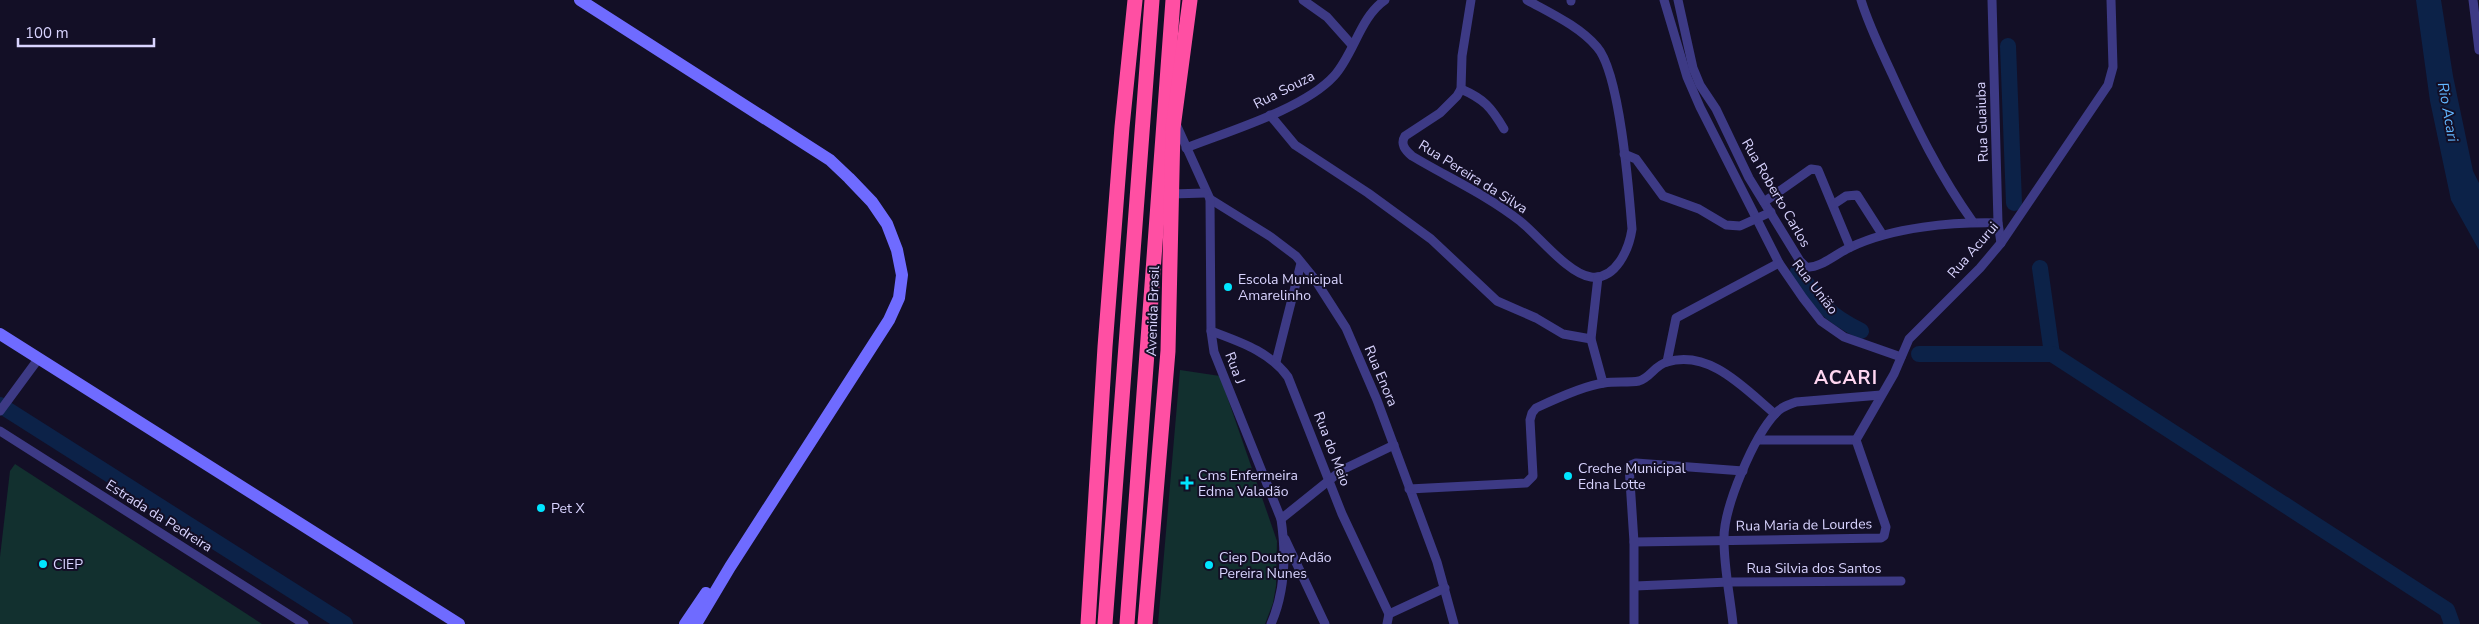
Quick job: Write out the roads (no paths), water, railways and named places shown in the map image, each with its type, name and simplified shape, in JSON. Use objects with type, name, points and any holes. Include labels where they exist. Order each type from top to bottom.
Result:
[{"type":"highway","points":[[1129,0],[1133,25]]},
{"type":"highway","points":[[1086,620],[1135,0]]},
{"type":"highway","points":[[1127,88],[1140,0]]},
{"type":"highway","name":"Avenida Brasil","points":[[1103,624],[1152,0]]},
{"type":"highway","name":"Avenida Brasil","points":[[1127,624],[1173,0]]},
{"type":"highway","name":"Avenida Brasil","points":[[1145,624],[1168,350],[1174,119],[1190,0]]},
{"type":"highway","points":[[1102,403],[1109,446],[1102,553],[1103,624]]},
{"type":"street","points":[[580,0],[830,160],[872,202],[887,224],[897,250],[902,275],[899,298],[889,320],[696,624]]},
{"type":"street","points":[[1303,0],[1327,17],[1352,45]]},
{"type":"street","name":"Rua Souza","points":[[1186,148],[1270,115],[1324,86],[1344,63],[1352,45],[1375,10],[1385,0]]},
{"type":"street","points":[[1471,0],[1462,56],[1460,89],[1480,97],[1492,110],[1504,129]]},
{"type":"street","points":[[1527,0],[1582,33],[1597,47],[1603,56],[1615,97],[1624,154],[1632,229],[1627,250],[1618,263],[1610,271],[1598,277],[1591,339],[1603,383]]},
{"type":"street","name":"Rua União","points":[[1665,0],[1687,77],[1700,107],[1779,263],[1802,298],[1821,321],[1844,337],[1901,357]]},
{"type":"street","name":"Rua Roberto Carlos","points":[[1678,0],[1693,68],[1700,86],[1716,109],[1721,124],[1764,202],[1800,262],[1806,267],[1814,266],[1850,247],[1882,234],[1973,222],[1998,223]]},
{"type":"street","points":[[1861,0],[1874,35],[1920,137],[1950,191],[1973,222]]},
{"type":"street","name":"Rua Guaiuba","points":[[1992,0],[2000,243]]},
{"type":"street","name":"Rua Acurui","points":[[1856,440],[1909,339],[1980,268],[2000,243],[2108,86],[2112,76],[2111,0]]},
{"type":"street","points":[[2473,0],[2476,12],[2479,50]]},
{"type":"street","points":[[1672,26],[1683,22]]},
{"type":"street","name":"Rua Pereira da Silva","points":[[1460,89],[1457,96],[1440,113],[1405,136],[1403,139],[1404,149],[1412,156],[1512,215],[1575,270],[1589,276],[1598,277]]},
{"type":"street","points":[[1270,115],[1294,144],[1368,193],[1431,239],[1497,302],[1536,318],[1563,334],[1591,339]]},
{"type":"street","points":[[1172,194],[1207,196],[1174,119]]},
{"type":"street","points":[[1624,154],[1636,159],[1659,192],[1670,200],[1699,209],[1726,225],[1740,226],[1757,220],[1771,212]]},
{"type":"street","points":[[1764,202],[1815,168],[1820,172],[1850,247]]},
{"type":"street","points":[[1834,204],[1846,196],[1857,195],[1882,234]]},
{"type":"street","name":"Rua Enora","points":[[1207,196],[1288,249],[1314,278],[1346,328],[1394,445],[1445,588],[1454,624]]},
{"type":"street","name":"Rua J","points":[[1207,196],[1212,331],[1217,362],[1268,482],[1281,519],[1284,536],[1284,574],[1280,596],[1271,624]]},
{"type":"street","points":[[1276,362],[1301,263]]},
{"type":"street","points":[[1667,362],[1676,318],[1779,263]]},
{"type":"street","name":"Rua do Meio","points":[[1212,331],[1245,344],[1276,362],[1293,385],[1342,514],[1389,614]]},
{"type":"street","points":[[0,334],[459,624]]},
{"type":"street","points":[[0,411],[38,358]]},
{"type":"street","points":[[1410,490],[1522,484],[1530,480],[1534,469],[1532,413],[1544,404],[1603,383],[1638,381],[1667,362],[1696,359],[1710,365],[1738,383],[1775,414]]},
{"type":"street","points":[[1733,624],[1724,540],[1727,511],[1758,440],[1775,414],[1784,406],[1796,402],[1881,395]]},
{"type":"street","name":"Estrada da Pedreira","points":[[0,430],[304,624]]},
{"type":"street","points":[[1758,440],[1856,440]]},
{"type":"street","name":"Rua Maria de Lourdes","points":[[1634,542],[1876,539],[1884,536],[1886,527],[1856,440]]},
{"type":"street","points":[[1281,519],[1328,478],[1394,445]]},
{"type":"street","points":[[1634,624],[1634,542],[1628,469],[1631,464],[1743,471]]},
{"type":"street","name":"Rua J","points":[[1284,536],[1325,624]]},
{"type":"street","points":[[685,624],[719,574],[730,568]]},
{"type":"street","name":"Rua Silvia dos Santos","points":[[1635,586],[1728,582],[1901,581]]},
{"type":"street","points":[[1387,624],[1389,614],[1445,588]]},
{"type":"water","name":"Rio Acari","points":[[2416,0],[2441,0],[2453,76],[2473,171],[2479,183],[2479,250],[2451,200],[2430,101]]},
{"type":"waterway","points":[[2008,46],[2014,203]]},
{"type":"waterway","points":[[2040,268],[2052,354]]},
{"type":"waterway","points":[[1798,271],[1825,307],[1840,319],[1861,331]]},
{"type":"waterway","points":[[1919,354],[2052,354],[2447,610],[2452,624]]},
{"type":"waterway","points":[[0,405],[345,624]]},
{"type":"place","name":"Escola Municipal Amarelinho","points":[[1228,287]]},
{"type":"place","name":"Creche Municipal Edna Lotte","points":[[1568,476]]},
{"type":"place","name":"Cms Enfermeira Edma Valadão","points":[[1187,483]]},
{"type":"place","name":"Pet X","points":[[541,508]]},
{"type":"place","name":"CIEP","points":[[43,564]]},
{"type":"place","name":"Ciep Doutor Adão Pereira Nunes","points":[[1209,565]]},
{"type":"district","name":"ACARI","points":[[1846,378]]}]
